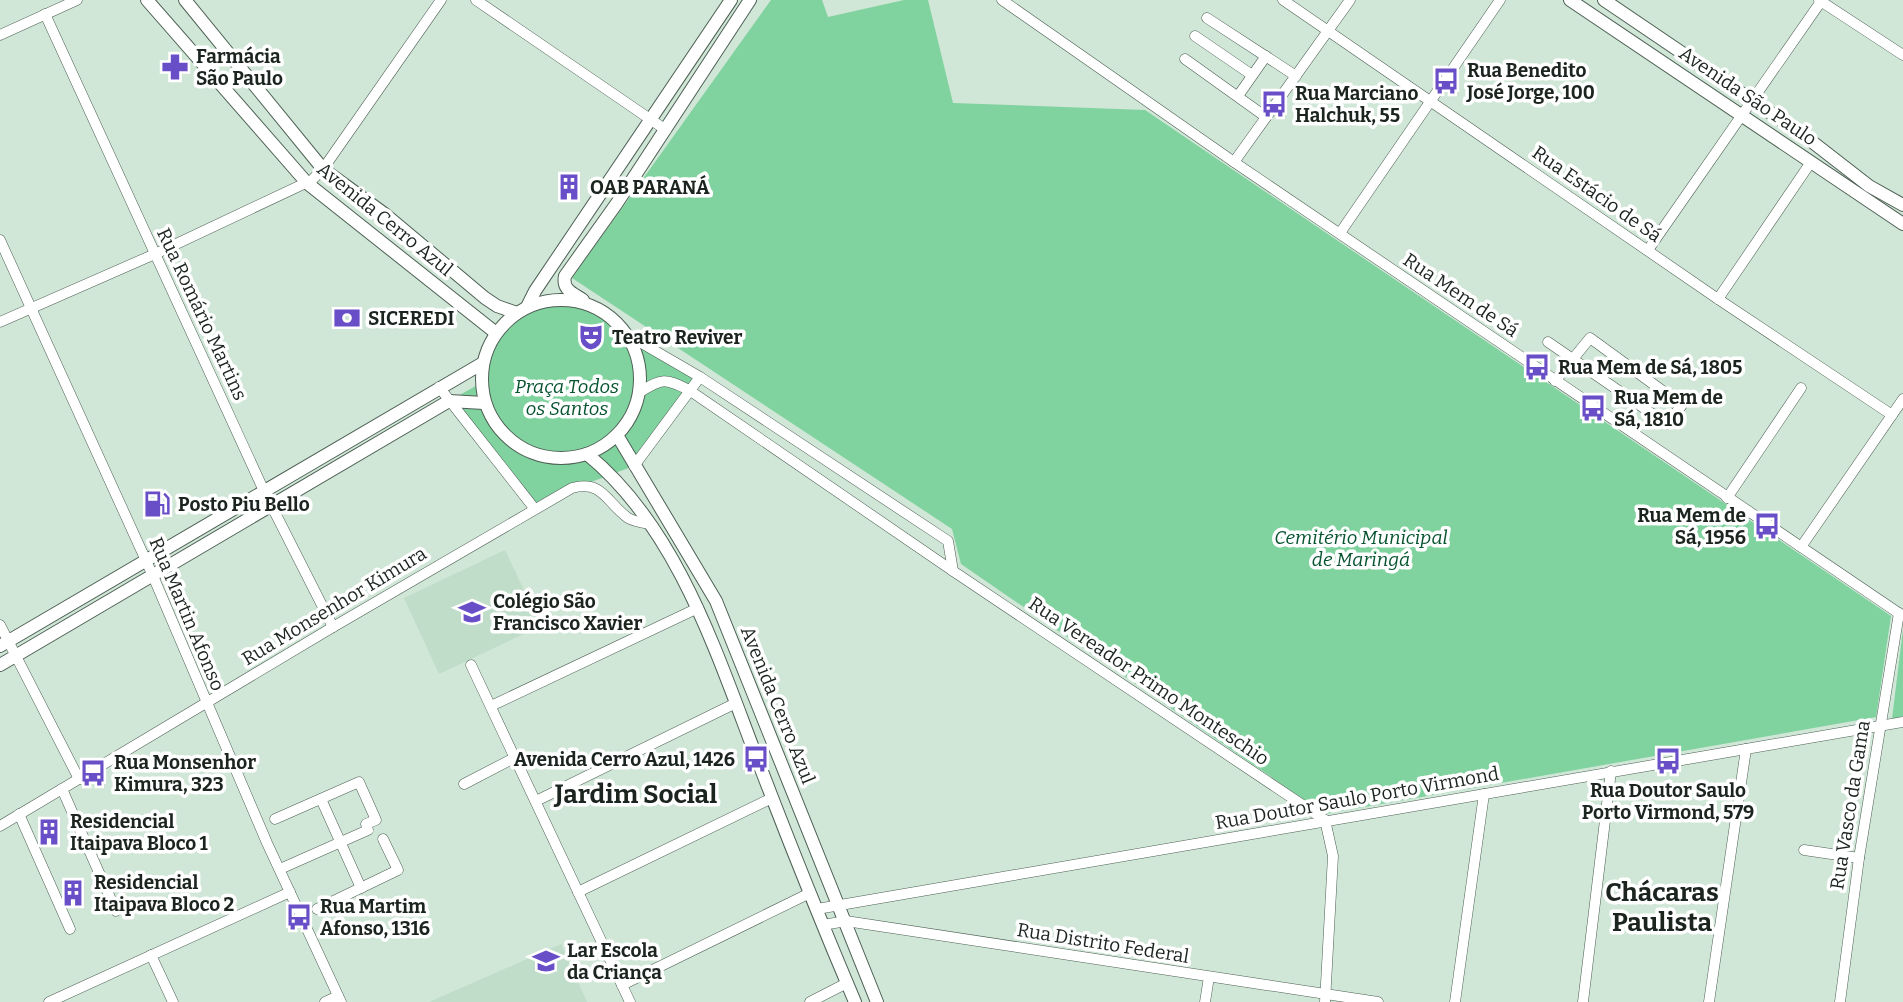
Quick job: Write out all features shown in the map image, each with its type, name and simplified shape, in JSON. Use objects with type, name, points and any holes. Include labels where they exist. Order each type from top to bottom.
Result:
[{"type":"main road","name":"Avenida Cerro Azul","points":[[147,0],[307,183],[496,333]]},
{"type":"main road","name":"Avenida Cerro Azul","points":[[185,0],[323,169],[386,215],[485,298],[497,306],[522,310]]},
{"type":"main road","points":[[728,1],[652,121],[522,310],[496,333],[482,363],[484,403],[493,422],[507,439],[525,451],[566,459],[587,454],[617,435],[633,414],[640,392],[636,352],[613,318],[566,289],[563,282],[750,0]]},
{"type":"main road","name":"Avenida São Paulo","points":[[1570,0],[1903,224]]},
{"type":"main road","name":"Avenida São Paulo","points":[[1604,0],[1806,137],[1869,187],[1903,205]]},
{"type":"main road","points":[[522,310],[550,300],[573,301],[595,307]]},
{"type":"main road","points":[[4,644],[482,363]]},
{"type":"main road","points":[[0,665],[449,401],[484,403]]},
{"type":"main road","name":"Avenida Cerro Azul","points":[[617,435],[716,601],[877,1002]]},
{"type":"main road","name":"Avenida Cerro Azul","points":[[587,454],[620,485],[650,524],[698,608],[855,1002]]},
{"type":"main road","points":[[677,570],[692,562]]},
{"type":"street","points":[[0,35],[77,0]]},
{"type":"street","points":[[0,322],[307,183],[323,169],[441,0]]},
{"type":"street","points":[[476,0],[666,130]]},
{"type":"street","name":"Rua Mem de Sá","points":[[1002,0],[1018,5],[1234,162],[1901,614]]},
{"type":"street","name":"Rua Estácio de Sá","points":[[1283,0],[1718,299],[1892,415]]},
{"type":"street","points":[[1234,162],[1350,0]]},
{"type":"street","points":[[1340,233],[1500,0]]},
{"type":"street","points":[[1648,250],[1820,0],[1903,55]]},
{"type":"street","points":[[728,1],[742,12]]},
{"type":"street","name":"Rua Romário Martins","points":[[45,14],[264,491],[333,627]]},
{"type":"street","points":[[1207,19],[1296,76]]},
{"type":"street","points":[[1195,36],[1252,75]]},
{"type":"street","points":[[1238,96],[1266,55]]},
{"type":"street","points":[[1185,59],[1266,117]]},
{"type":"street","points":[[1718,299],[1811,162]]},
{"type":"street","name":"Rua Martin Afonso","points":[[0,240],[153,576],[206,704],[340,999]]},
{"type":"street","points":[[626,334],[700,377],[947,541],[953,571]]},
{"type":"street","points":[[1548,342],[1573,359],[1667,424],[1682,405],[1590,338],[1573,359],[1555,381]]},
{"type":"street","points":[[634,466],[700,377]]},
{"type":"street","name":"Rua Vereador Primo Monteschio","points":[[640,392],[659,381],[667,380],[689,390],[1325,820]]},
{"type":"street","points":[[439,387],[534,508]]},
{"type":"street","points":[[1727,498],[1801,388]]},
{"type":"street","points":[[1801,547],[1903,399]]},
{"type":"street","name":"Rua Monsenhor Kimura","points":[[0,826],[534,508],[572,488],[592,486],[628,517],[650,524]]},
{"type":"street","points":[[491,706],[698,608]]},
{"type":"street","name":"Rua Vasco da Gama","points":[[1840,1002],[1859,858],[1901,614]]},
{"type":"street","points":[[0,625],[4,644],[15,656],[79,779]]},
{"type":"street","points":[[471,665],[630,1002]]},
{"type":"street","points":[[536,800],[736,703]]},
{"type":"street","name":"Rua Doutor Saulo Porto Virmond","points":[[817,909],[1903,722]]},
{"type":"street","points":[[1709,1002],[1746,749]]},
{"type":"street","points":[[464,784],[516,757]]},
{"type":"street","points":[[1583,1002],[1611,771]]},
{"type":"street","points":[[275,819],[359,782],[376,820],[366,824],[368,830],[280,869]]},
{"type":"street","points":[[62,789],[116,911]]},
{"type":"street","points":[[1455,1002],[1484,794]]},
{"type":"street","points":[[578,892],[772,798]]},
{"type":"street","points":[[321,799],[361,888]]},
{"type":"street","points":[[19,814],[70,929]]},
{"type":"street","points":[[1325,820],[1333,856],[1326,998]]},
{"type":"street","points":[[317,909],[398,870],[383,839]]},
{"type":"street","points":[[1804,850],[1859,858]]},
{"type":"street","points":[[49,1002],[290,892]]},
{"type":"street","points":[[622,985],[810,893]]},
{"type":"street","name":"Rua Distrito Federal","points":[[823,925],[846,921],[1209,977],[1326,998],[1378,1002]]},
{"type":"street","points":[[151,955],[173,1002]]},
{"type":"street","points":[[1205,1002],[1209,977]]},
{"type":"street","points":[[810,1002],[847,983]]},
{"type":"street","points":[[325,1002],[340,999]]},
{"type":"shaded area","name":"Colégio São Francisco Xavier","points":[[505,550],[541,626],[439,674],[404,598]]},
{"type":"shaded area","name":"Lar Escola da Criança","points":[[561,944],[587,1002],[429,1002],[484,978]]},
{"type":"green space","name":"Cemitério Municipal de Maringá","points":[[771,0],[822,0],[828,17],[904,0],[928,0],[953,103],[1145,110],[1891,616],[1876,717],[1325,814],[961,564],[952,529],[572,278]]},
{"type":"green space","name":"Praça Todos os Santos","points":[[550,300],[573,301],[595,307],[613,319],[626,334],[700,377],[634,466],[583,485],[534,508],[449,401],[481,383],[487,352],[493,339],[509,320]]},
{"type":"green space","points":[[1903,629],[1903,716],[1892,719]]},
{"type":"place","name":"Farmácia São Paulo","points":[[175,67]]},
{"type":"place","name":"Rua Benedito José Jorge, 100","points":[[1446,81]]},
{"type":"place","name":"Rua Marciano Halchuk, 55","points":[[1274,104]]},
{"type":"place","name":"OAB PARANÁ","points":[[569,187]]},
{"type":"place","name":"SICEREDI","points":[[347,318]]},
{"type":"place","name":"Teatro Reviver","points":[[591,337]]},
{"type":"place","name":"Rua Mem de Sá, 1805","points":[[1537,367]]},
{"type":"place","name":"Rua Mem de Sá, 1810","points":[[1593,408]]},
{"type":"place","name":"Posto Piu Bello","points":[[157,504]]},
{"type":"place","name":"Rua Mem de Sá, 1956","points":[[1767,526]]},
{"type":"place","name":"Colégio São Francisco Xavier","points":[[472,612]]},
{"type":"place","name":"Avenida Cerro Azul, 1426","points":[[756,759]]},
{"type":"place","name":"Rua Doutor Saulo Porto Virmond, 579","points":[[1668,761]]},
{"type":"place","name":"Rua Monsenhor Kimura, 323","points":[[93,773]]},
{"type":"place","name":"Residencial Itaipava Bloco 1","points":[[49,832]]},
{"type":"place","name":"Residencial Itaipava Bloco 2","points":[[73,893]]},
{"type":"place","name":"Rua Martim Afonso, 1316","points":[[299,917]]},
{"type":"place","name":"Lar Escola da Criança","points":[[546,961]]},
{"type":"district","name":"Jardim Social","points":[[636,794]]},
{"type":"district","name":"Chácaras Paulista","points":[[1662,907]]}]
